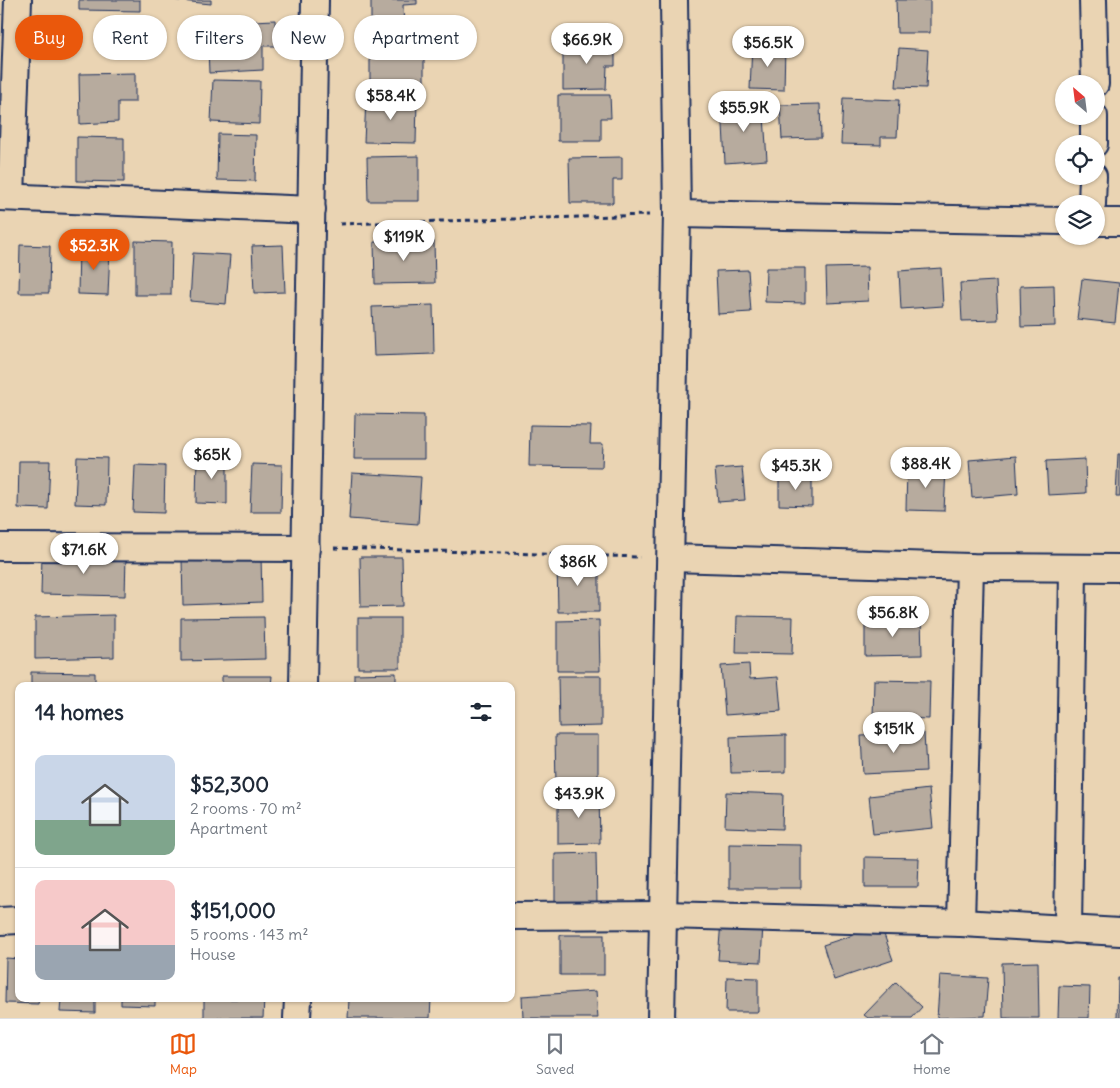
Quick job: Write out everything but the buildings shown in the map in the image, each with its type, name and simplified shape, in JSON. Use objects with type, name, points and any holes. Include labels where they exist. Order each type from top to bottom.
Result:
[{"type":"street","points":[[18,0],[5,197],[312,217]]},
{"type":"street","points":[[303,682],[315,0]]},
{"type":"street","points":[[661,1018],[677,214],[674,0]]},
{"type":"street","points":[[1093,0],[1095,75]]},
{"type":"street","points":[[677,214],[1055,221]]},
{"type":"street","points":[[1105,222],[1120,222]]},
{"type":"street","points":[[0,547],[306,548]]},
{"type":"street","points":[[671,558],[970,568],[1120,568]]},
{"type":"street","points":[[960,923],[970,568]]},
{"type":"street","points":[[1068,930],[1074,568]]},
{"type":"street","points":[[515,916],[664,915],[960,923],[1120,932]]},
{"type":"street","points":[[0,921],[15,920]]},
{"type":"street","points":[[297,1018],[298,1002]]},
{"type":"path","points":[[312,217],[677,214]]},
{"type":"path","points":[[306,548],[671,558]]}]
